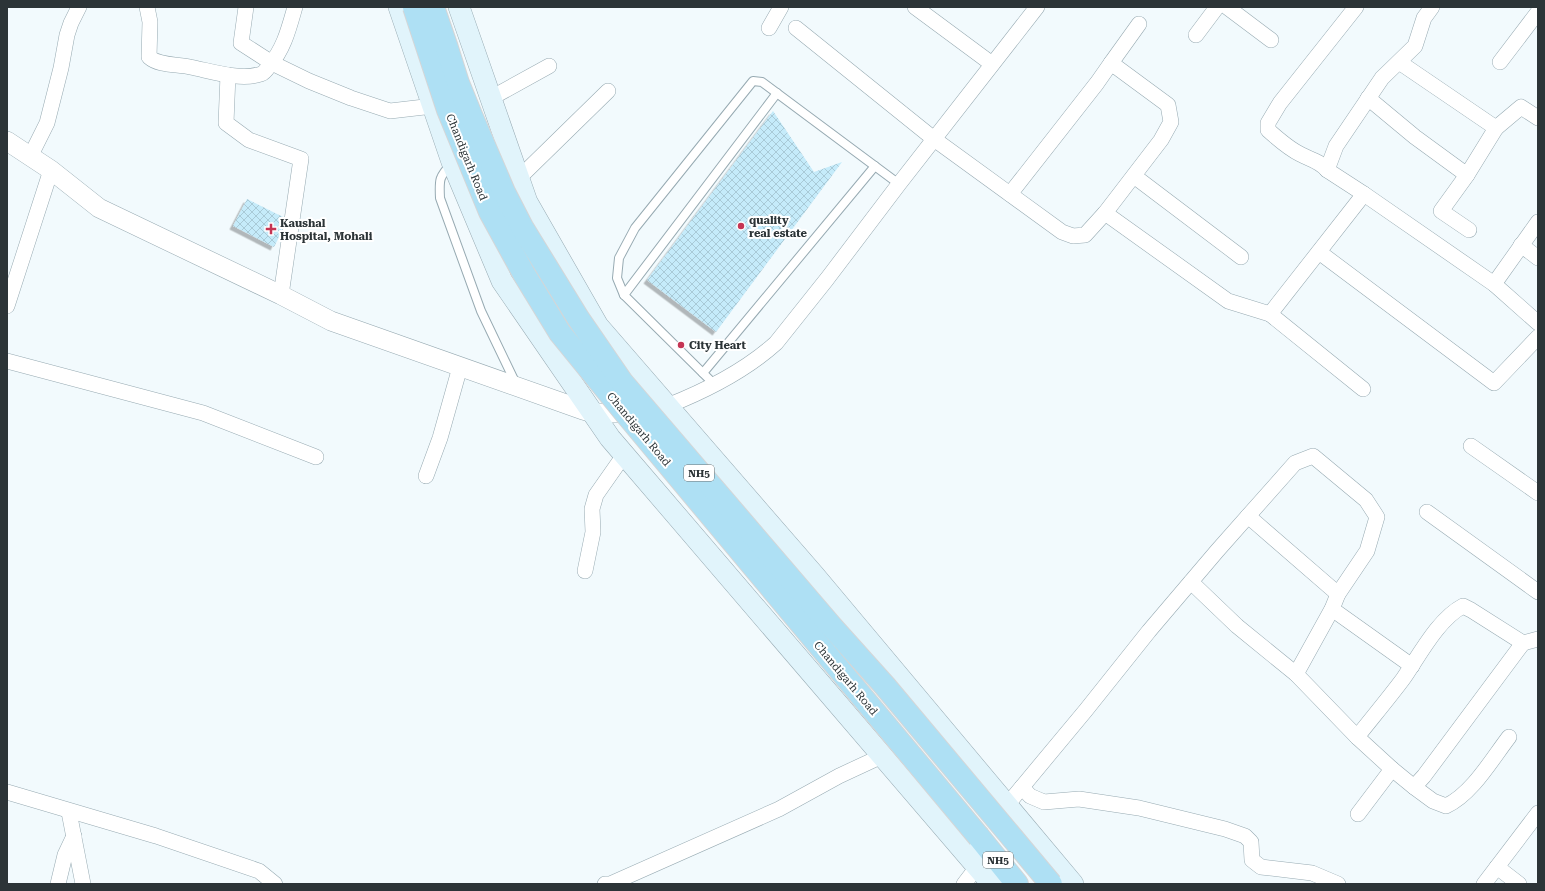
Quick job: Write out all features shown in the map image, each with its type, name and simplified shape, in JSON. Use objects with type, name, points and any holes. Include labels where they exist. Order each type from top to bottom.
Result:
[{"type":"highway","name":"Chandigarh Road","points":[[414,7],[448,110],[490,212],[524,274],[560,333],[1017,884]]},
{"type":"highway","name":"NH5","points":[[433,7],[448,48],[458,83],[504,192],[525,233],[570,306],[622,382],[826,621],[885,686],[1051,884]]},
{"type":"main road","points":[[399,7],[452,162],[502,281],[610,438],[992,884]]},
{"type":"main road","points":[[460,7],[527,202],[598,326],[814,575],[1073,884]]},
{"type":"street","points":[[30,157],[47,122],[62,68],[71,23],[79,7]]},
{"type":"street","points":[[147,7],[150,22],[150,57],[154,62],[228,75],[253,76],[262,74],[272,63],[285,41],[295,7]]},
{"type":"street","points":[[246,7],[241,43],[272,63],[309,81],[351,98],[390,111],[433,106]]},
{"type":"street","points":[[769,28],[781,7]]},
{"type":"street","points":[[915,7],[992,64]]},
{"type":"street","points":[[7,142],[51,170],[99,208],[281,295],[331,321],[594,413],[635,413],[667,406],[714,384],[752,362],[776,343],[1037,7]]},
{"type":"street","points":[[1196,35],[1217,7]]},
{"type":"street","points":[[1227,7],[1271,40]]},
{"type":"street","points":[[1356,7],[1280,103],[1268,123],[1268,130],[1278,140],[1299,154],[1323,165],[1327,170],[1494,284],[1538,323]]},
{"type":"street","points":[[1327,170],[1336,146],[1382,78],[1415,46],[1424,18],[1432,7]]},
{"type":"street","points":[[1500,62],[1538,12]]},
{"type":"street","points":[[1010,194],[1097,83],[1139,24]]},
{"type":"street","points":[[796,28],[934,139],[1062,232],[1073,236],[1085,235],[1105,214],[1161,140],[1170,122],[1168,105],[1111,63]]},
{"type":"street","points":[[1399,62],[1496,128]]},
{"type":"street","points":[[491,98],[549,66]]},
{"type":"street","points":[[228,75],[226,124],[249,140],[302,159],[281,295]]},
{"type":"street","points":[[519,178],[608,91]]},
{"type":"street","points":[[1368,98],[1415,137],[1467,175]]},
{"type":"street","points":[[1469,230],[1441,211],[1467,175],[1496,128],[1521,107],[1538,118]]},
{"type":"street","points":[[7,306],[51,170]]},
{"type":"street","points":[[1134,176],[1241,257]]},
{"type":"street","points":[[1270,314],[1364,194]]},
{"type":"street","points":[[1105,214],[1228,301],[1270,314],[1362,389]]},
{"type":"street","points":[[1494,284],[1538,222]]},
{"type":"street","points":[[1521,245],[1538,258]]},
{"type":"street","points":[[1319,252],[1494,383],[1538,336]]},
{"type":"street","points":[[7,360],[203,413],[316,457]]},
{"type":"street","points":[[426,476],[440,438],[460,367]]},
{"type":"street","points":[[1471,446],[1538,493]]},
{"type":"street","points":[[584,571],[593,532],[592,509],[596,495],[624,455]]},
{"type":"street","points":[[1007,805],[1191,582],[1248,516],[1295,463],[1312,456],[1366,500],[1377,517],[1367,551],[1338,594],[1332,609],[1296,674]]},
{"type":"street","points":[[1427,512],[1538,592]]},
{"type":"street","points":[[1248,516],[1338,594]]},
{"type":"street","points":[[1191,582],[1237,626],[1296,674],[1357,737],[1392,769],[1433,801],[1446,806],[1467,791],[1509,737]]},
{"type":"street","points":[[1357,737],[1453,611],[1463,606],[1523,643]]},
{"type":"street","points":[[1332,609],[1412,666]]},
{"type":"street","points":[[1414,787],[1424,776],[1523,643],[1538,639]]},
{"type":"street","points":[[605,884],[610,884],[778,809],[839,776],[882,756]]},
{"type":"street","points":[[1358,814],[1392,769]]},
{"type":"street","points":[[1022,787],[1030,796],[1044,802],[1078,799],[1140,808],[1225,829],[1245,836],[1251,842],[1252,860],[1261,867],[1312,873],[1338,884]]},
{"type":"street","points":[[7,792],[69,812],[156,836],[259,871],[274,884]]},
{"type":"street","points":[[69,812],[83,884]]},
{"type":"street","points":[[1484,884],[1538,813]]},
{"type":"street","points":[[58,884],[65,855],[74,836]]},
{"type":"street","points":[[964,884],[977,867]]},
{"type":"street","points":[[1497,867],[1519,884]]},
{"type":"lane","points":[[714,384],[624,295],[617,278],[619,258],[635,228],[753,81],[762,82],[899,184]]},
{"type":"lane","points":[[624,295],[777,93]]},
{"type":"lane","points":[[452,162],[442,174],[440,198],[481,311],[517,387]]},
{"type":"lane","points":[[703,373],[875,166]]},
{"type":"building","name":"quality real estate","points":[[773,111],[814,172],[842,162],[716,332],[647,280]]},
{"type":"building","points":[[247,199],[283,217],[281,233],[274,247],[233,226]]},
{"type":"place","name":"quality real estate","points":[[741,226]]},
{"type":"place","name":"Kaushal Hospital, Mohali","points":[[271,229]]},
{"type":"place","name":"City Heart","points":[[681,345]]}]
